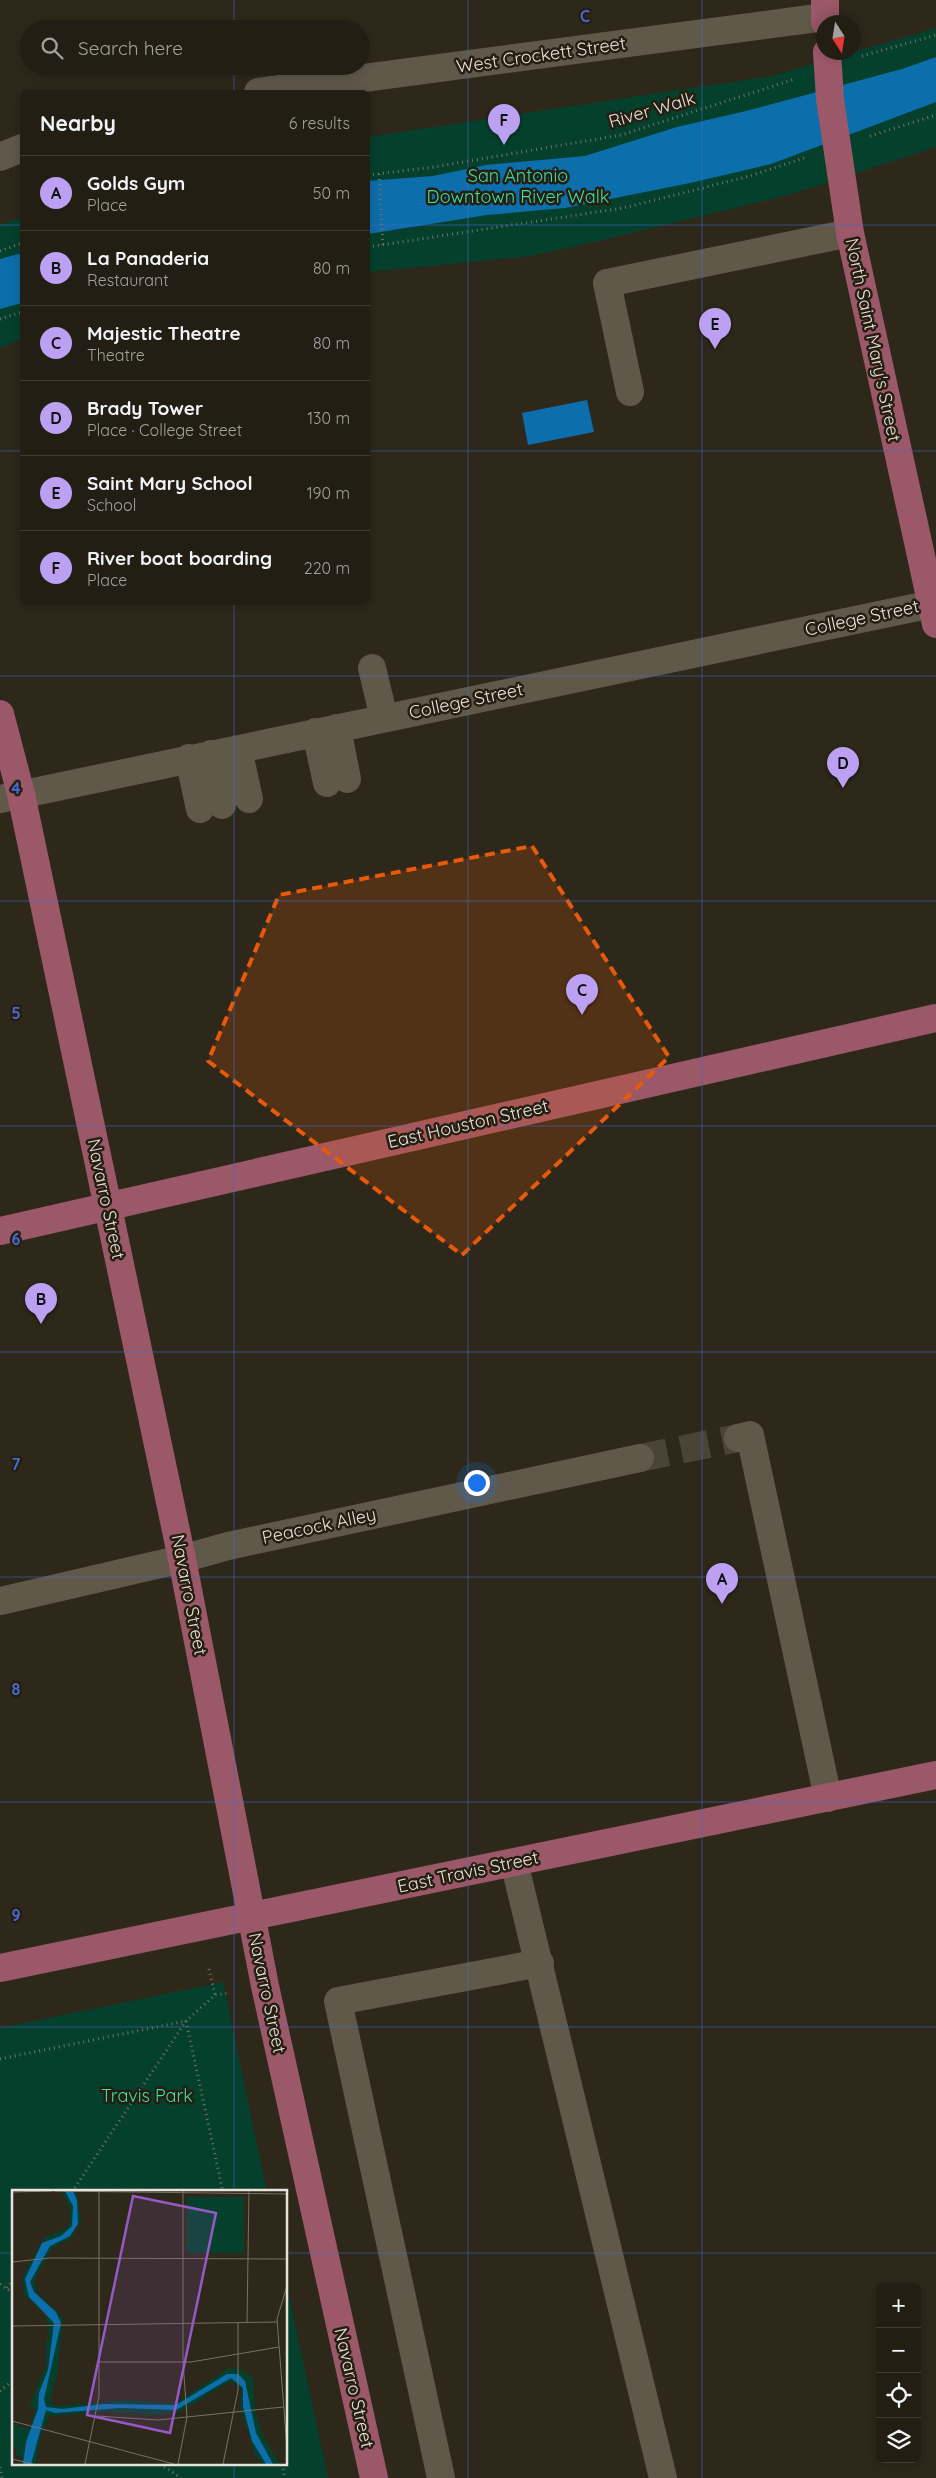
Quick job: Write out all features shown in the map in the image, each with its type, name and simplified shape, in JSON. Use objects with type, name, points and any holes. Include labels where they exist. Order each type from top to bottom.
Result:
[{"type":"main road","name":"North Saint Mary's Street","points":[[828,60],[830,99],[850,233],[934,614]]},
{"type":"main road","name":"Navarro Street","points":[[0,714],[10,796],[107,1205],[182,1560],[250,1918],[374,2478]]},
{"type":"main road","name":"East Houston Street","points":[[0,1231],[107,1205],[936,1018]]},
{"type":"main road","name":"East Travis Street","points":[[0,1968],[250,1918],[936,1775]]},
{"type":"street","name":"West Crockett Street","points":[[272,90],[825,13]]},
{"type":"street","points":[[0,157],[20,149]]},
{"type":"street","points":[[630,392],[607,284],[850,233]]},
{"type":"street","name":"College Street","points":[[10,796],[384,718],[934,614]]},
{"type":"street","points":[[372,668],[384,718]]},
{"type":"street","points":[[326,730],[337,781]]},
{"type":"street","points":[[238,749],[249,799]]},
{"type":"street","points":[[200,756],[211,807]]},
{"type":"street","points":[[744,1437],[828,1798]]},
{"type":"street","name":"Peacock Alley","points":[[0,1601],[182,1560],[228,1546],[640,1458]]},
{"type":"street","points":[[514,1862],[664,2478]]},
{"type":"street","points":[[441,2478],[338,2001],[540,1963]]},
{"type":"path","points":[[861,56],[936,35]]},
{"type":"path","name":"River Walk","points":[[370,175],[434,167],[621,135],[796,79]]},
{"type":"path","points":[[868,137],[936,115]]},
{"type":"path","points":[[370,247],[623,208],[750,176],[805,157]]},
{"type":"path","points":[[379,174],[384,246]]},
{"type":"path","points":[[0,251],[20,244]]},
{"type":"path","points":[[0,319],[20,313]]},
{"type":"path","points":[[209,1969],[215,1995]]},
{"type":"path","points":[[73,2190],[186,2021],[215,1995],[235,1992]]},
{"type":"path","points":[[0,2059],[186,2021]]},
{"type":"path","points":[[186,2021],[223,2190]]},
{"type":"path","points":[[7,2288],[12,2281]]},
{"type":"path","points":[[0,2284],[12,2292]]},
{"type":"path","points":[[0,2392],[12,2382]]},
{"type":"path","points":[[163,2466],[181,2478]]},
{"type":"path","points":[[0,2467],[2,2478]]},
{"type":"highlighted area","points":[[532,846],[669,1057],[462,1255],[208,1061],[279,895]]},
{"type":"green space","name":"San Antonio Downtown River Walk","points":[[936,28],[936,147],[789,195],[531,256],[370,272],[370,137],[772,76],[827,60],[861,60],[861,50]]},
{"type":"green space","points":[[20,218],[20,340],[0,348],[0,225]]},
{"type":"green space","name":"Travis Park","points":[[223,1982],[267,2190],[12,2190],[12,2466],[288,2466],[288,2290],[328,2478],[0,2478],[0,2028]]},
{"type":"water","points":[[936,57],[936,102],[771,164],[690,183],[565,208],[487,215],[370,234],[370,181],[433,176],[486,165],[585,156],[677,127],[746,111],[902,69]]},
{"type":"water","points":[[20,254],[20,304],[0,309],[0,259]]},
{"type":"water","points":[[587,400],[594,432],[528,445],[522,413]]},
{"type":"tunnel","points":[[640,1458],[738,1438]]},
{"type":"place","name":"River boat boarding","points":[[504,145]]},
{"type":"place","name":"Saint Mary School","points":[[715,349]]},
{"type":"place","name":"Brady Tower","points":[[843,788]]},
{"type":"place","name":"Majestic Theatre","points":[[582,1015]]},
{"type":"place","name":"La Panaderia","points":[[41,1324]]},
{"type":"place","name":"Golds Gym","points":[[722,1604]]}]
